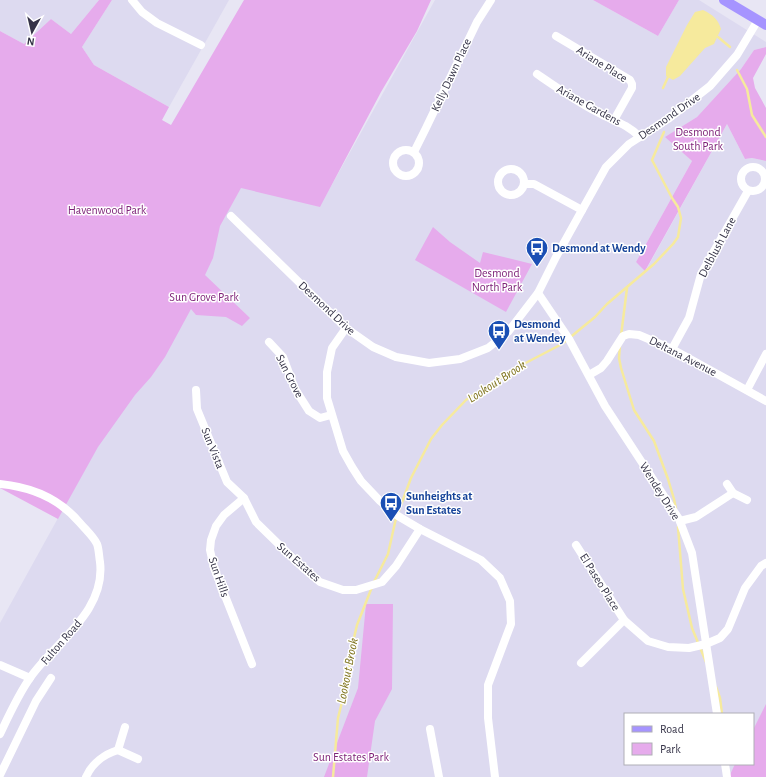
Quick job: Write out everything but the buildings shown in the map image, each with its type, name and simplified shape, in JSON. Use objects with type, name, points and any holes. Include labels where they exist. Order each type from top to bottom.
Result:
[{"type":"main road","points":[[724,0],[762,22]]},
{"type":"street","points":[[132,0],[142,12],[157,23],[201,45]]},
{"type":"street","name":"Kelly Dawn Place","points":[[414,152],[476,22],[491,0]]},
{"type":"street","name":"Desmond Drive","points":[[231,216],[346,328],[373,347],[396,357],[429,363],[460,359],[488,348],[508,332],[538,293],[606,167],[628,144],[668,119],[710,86],[737,55],[762,22]]},
{"type":"street","name":"Ariane Place","points":[[556,36],[630,80],[632,88],[614,120]]},
{"type":"street","name":"Ariane Gardens","points":[[536,74],[598,113],[631,128],[640,137]]},
{"type":"street","points":[[524,184],[534,184],[582,210]]},
{"type":"street","name":"Delblush Lane","points":[[672,349],[689,318],[701,274],[748,191]]},
{"type":"street","name":"Wendey Drive","points":[[538,293],[560,323],[605,406],[680,521],[692,553],[717,713]]},
{"type":"street","points":[[346,328],[332,348],[327,372],[327,398],[343,451],[361,481],[380,501],[398,516],[481,560],[500,578],[510,601],[511,624],[488,685],[488,718],[495,777]]},
{"type":"street","name":"Deltana Avenue","points":[[589,375],[601,368],[623,336],[629,334],[639,335],[672,349],[766,400]]},
{"type":"street","name":"Sun Grove","points":[[269,342],[283,357],[295,389],[309,412],[320,418],[331,415]]},
{"type":"street","points":[[747,390],[766,354]]},
{"type":"street","name":"Sun Vista","points":[[196,390],[197,409],[227,482],[244,498]]},
{"type":"street","name":"Fulton Road","points":[[0,484],[27,489],[54,499],[71,511],[97,545],[101,570],[97,592],[80,623],[30,678],[0,734]]},
{"type":"street","points":[[727,484],[733,493],[747,500]]},
{"type":"street","points":[[680,521],[696,517],[733,493]]},
{"type":"street","name":"Sun Estates","points":[[244,498],[256,522],[303,568],[320,582],[343,590],[365,588],[382,582],[396,566],[420,529]]},
{"type":"street","name":"Sun Hills","points":[[244,498],[224,515],[216,526],[211,540],[210,550],[214,568],[252,664]]},
{"type":"street","name":"El Paseo Place","points":[[576,545],[624,620],[648,640],[668,648],[689,648],[706,644],[720,638],[728,629],[745,588],[761,566],[766,563]]},
{"type":"street","name":"El Paseo Place","points":[[581,663],[624,620]]},
{"type":"street","points":[[0,665],[30,678]]},
{"type":"street","points":[[0,775],[36,701],[51,678]]},
{"type":"street","points":[[118,750],[125,727]]},
{"type":"street","points":[[430,729],[439,777]]},
{"type":"street","points":[[86,777],[94,764],[102,757],[118,750],[138,758]]},
{"type":"street","points":[[725,765],[727,777]]},
{"type":"shaded area","points":[[0,0],[99,0],[71,34],[51,19],[24,44],[0,31]]},
{"type":"shaded area","points":[[112,0],[229,0],[169,107],[94,65],[82,47]]},
{"type":"shaded area","points":[[435,0],[593,0],[658,36],[679,0],[699,0],[766,42],[766,47],[754,50],[741,69],[697,117],[666,137],[692,161],[636,262],[646,270],[727,124],[745,159],[752,158],[766,161],[766,761],[757,777],[0,777],[0,623],[251,169],[320,206]]},
{"type":"shaded area","points":[[703,10],[715,18],[721,29],[714,44],[705,48],[680,76],[673,80],[666,76],[666,67],[695,12]]},
{"type":"green space","name":"Havenwood Park","points":[[99,0],[112,0],[82,47],[94,65],[169,107],[162,120],[171,125],[244,0],[431,0],[417,31],[381,92],[320,207],[241,188],[220,226],[213,258],[205,275],[250,318],[242,326],[226,317],[196,315],[191,309],[165,357],[151,377],[135,395],[98,447],[58,519],[0,488],[0,31],[24,44],[51,19],[71,34]]},
{"type":"green space","points":[[593,0],[679,0],[658,36]]},
{"type":"green space","name":"Desmond South Park","points":[[766,47],[766,54],[753,78],[755,88],[766,108],[766,161],[752,158],[745,159],[727,124],[645,271],[636,262],[692,161],[665,137],[697,117],[741,69],[754,50]]},
{"type":"green space","name":"Desmond North Park","points":[[433,227],[450,242],[480,263],[483,252],[532,264],[506,312],[415,260]]},
{"type":"green space","name":"Sun Estates Park","points":[[366,604],[393,604],[392,689],[375,721],[367,777],[324,777],[358,688]]},
{"type":"green space","points":[[766,704],[766,777],[729,777],[735,765],[754,765],[754,728]]},
{"type":"waterway","points":[[718,37],[730,47]]},
{"type":"waterway","points":[[737,70],[747,89],[752,115],[766,137]]},
{"type":"waterway","name":"Lookout Brook","points":[[663,88],[668,77]]},
{"type":"waterway","name":"Lookout Brook","points":[[398,513],[411,478],[431,439],[466,400],[516,368],[562,344],[595,317],[607,304],[654,264],[678,237],[681,218],[678,207],[652,160],[664,132]]},
{"type":"waterway","points":[[621,336],[627,288]]},
{"type":"waterway","points":[[620,345],[619,358],[621,368],[634,410],[654,441],[668,479],[676,509]]},
{"type":"waterway","name":"Lookout Brook","points":[[374,582],[388,554],[396,518]]},
{"type":"waterway","points":[[678,527],[683,589],[692,628],[706,662]]},
{"type":"waterway","name":"Lookout Brook","points":[[333,777],[338,718],[347,682],[353,642],[357,625],[372,587]]},
{"type":"waterway","points":[[716,687],[720,698],[722,713]]},
{"type":"place","name":"Desmond at Wendy","points":[[537,268]]},
{"type":"place","name":"Desmond at Wendey","points":[[499,350]]},
{"type":"place","name":"Sunheights at Sun Estates","points":[[391,522]]},
{"type":"park label","name":"Sun Grove Park","points":[[204,297]]}]
